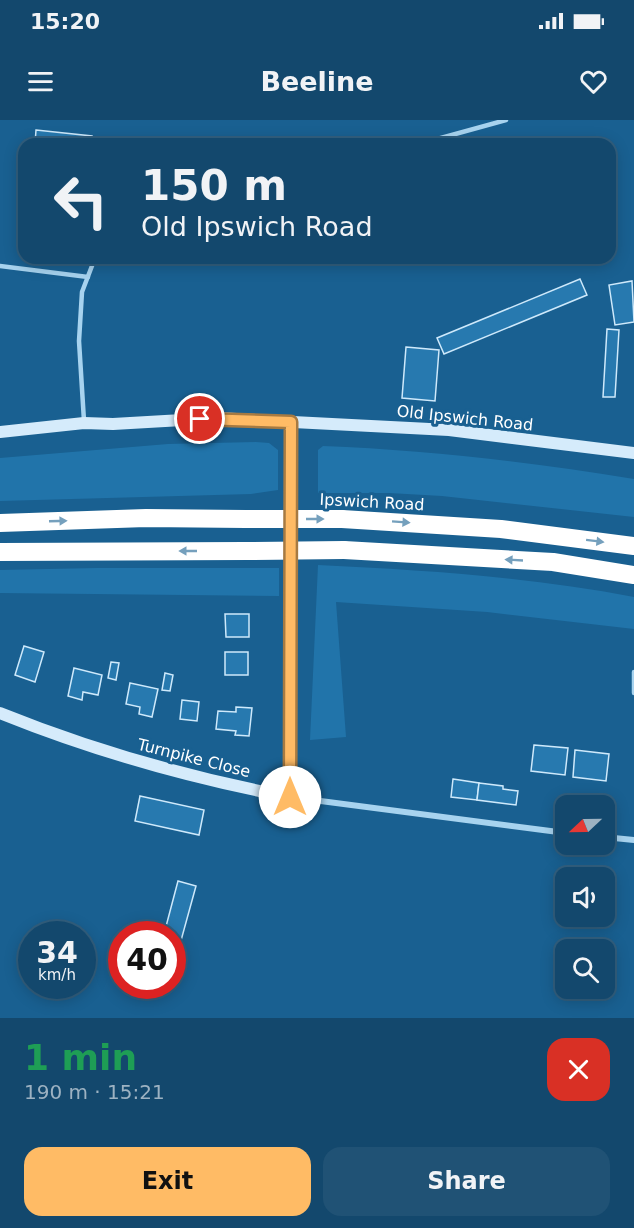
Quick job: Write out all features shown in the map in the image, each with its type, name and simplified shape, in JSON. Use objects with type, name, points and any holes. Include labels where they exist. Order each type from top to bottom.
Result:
[{"type":"highway","name":"Ipswich Road","points":[[0,523],[146,518],[342,519],[501,529],[634,546]]},
{"type":"highway","points":[[0,552],[344,550],[553,562],[634,575]]},
{"type":"street","name":"Old Ipswich Road","points":[[0,432],[84,423],[113,424],[217,418],[449,430],[634,453]]},
{"type":"street","points":[[290,797],[291,422]]},
{"type":"street","name":"Turnpike Close","points":[[0,714],[143,764],[194,777],[290,797],[555,832]]},
{"type":"street","points":[[615,838],[634,840]]},
{"type":"lane","points":[[441,138],[506,120]]},
{"type":"lane","points":[[84,423],[79,341],[82,292],[93,264]]},
{"type":"lane","points":[[0,267],[88,278]]},
{"type":"lane","points":[[633,672],[634,693]]},
{"type":"shaded area","points":[[269,443],[278,450],[278,490],[251,494],[0,501],[0,458],[168,444]]},
{"type":"shaded area","points":[[323,446],[401,450],[479,458],[634,479],[634,517],[442,496],[318,493],[318,450]]},
{"type":"shaded area","points":[[318,565],[477,575],[556,584],[634,597],[634,629],[487,612],[336,602],[346,737],[310,740]]},
{"type":"shaded area","points":[[279,568],[279,596],[0,593],[0,570]]},
{"type":"building","points":[[36,130],[92,136],[92,138],[35,138]]},
{"type":"building","points":[[580,279],[587,295],[444,354],[437,338]]},
{"type":"building","points":[[632,281],[634,322],[615,325],[609,285]]},
{"type":"building","points":[[607,329],[619,330],[615,397],[603,397]]},
{"type":"building","points":[[406,347],[439,350],[435,401],[402,398]]},
{"type":"building","points":[[225,614],[249,614],[249,637],[226,637]]},
{"type":"building","points":[[24,646],[44,652],[35,682],[15,675]]},
{"type":"building","points":[[225,652],[248,652],[248,675],[225,675]]},
{"type":"building","points":[[111,662],[119,663],[116,680],[108,678]]},
{"type":"building","points":[[74,668],[102,675],[98,695],[83,692],[82,700],[68,696]]},
{"type":"building","points":[[165,673],[173,675],[170,691],[162,690]]},
{"type":"building","points":[[130,683],[158,689],[152,717],[139,714],[140,707],[126,704]]},
{"type":"building","points":[[182,700],[199,702],[197,721],[180,719]]},
{"type":"building","points":[[236,707],[252,708],[249,736],[235,735],[236,731],[216,729],[218,711],[236,712]]},
{"type":"building","points":[[534,745],[568,748],[565,775],[531,771]]},
{"type":"building","points":[[575,750],[609,754],[606,781],[573,777]]},
{"type":"building","points":[[453,779],[479,783],[477,800],[451,797]]},
{"type":"building","points":[[479,783],[503,786],[503,789],[518,791],[516,805],[477,800]]},
{"type":"building","points":[[140,796],[204,810],[199,835],[135,821]]},
{"type":"building","points":[[178,881],[196,886],[186,922],[167,921]]},
{"type":"route","points":[[200,419],[291,422],[290,797]]}]
